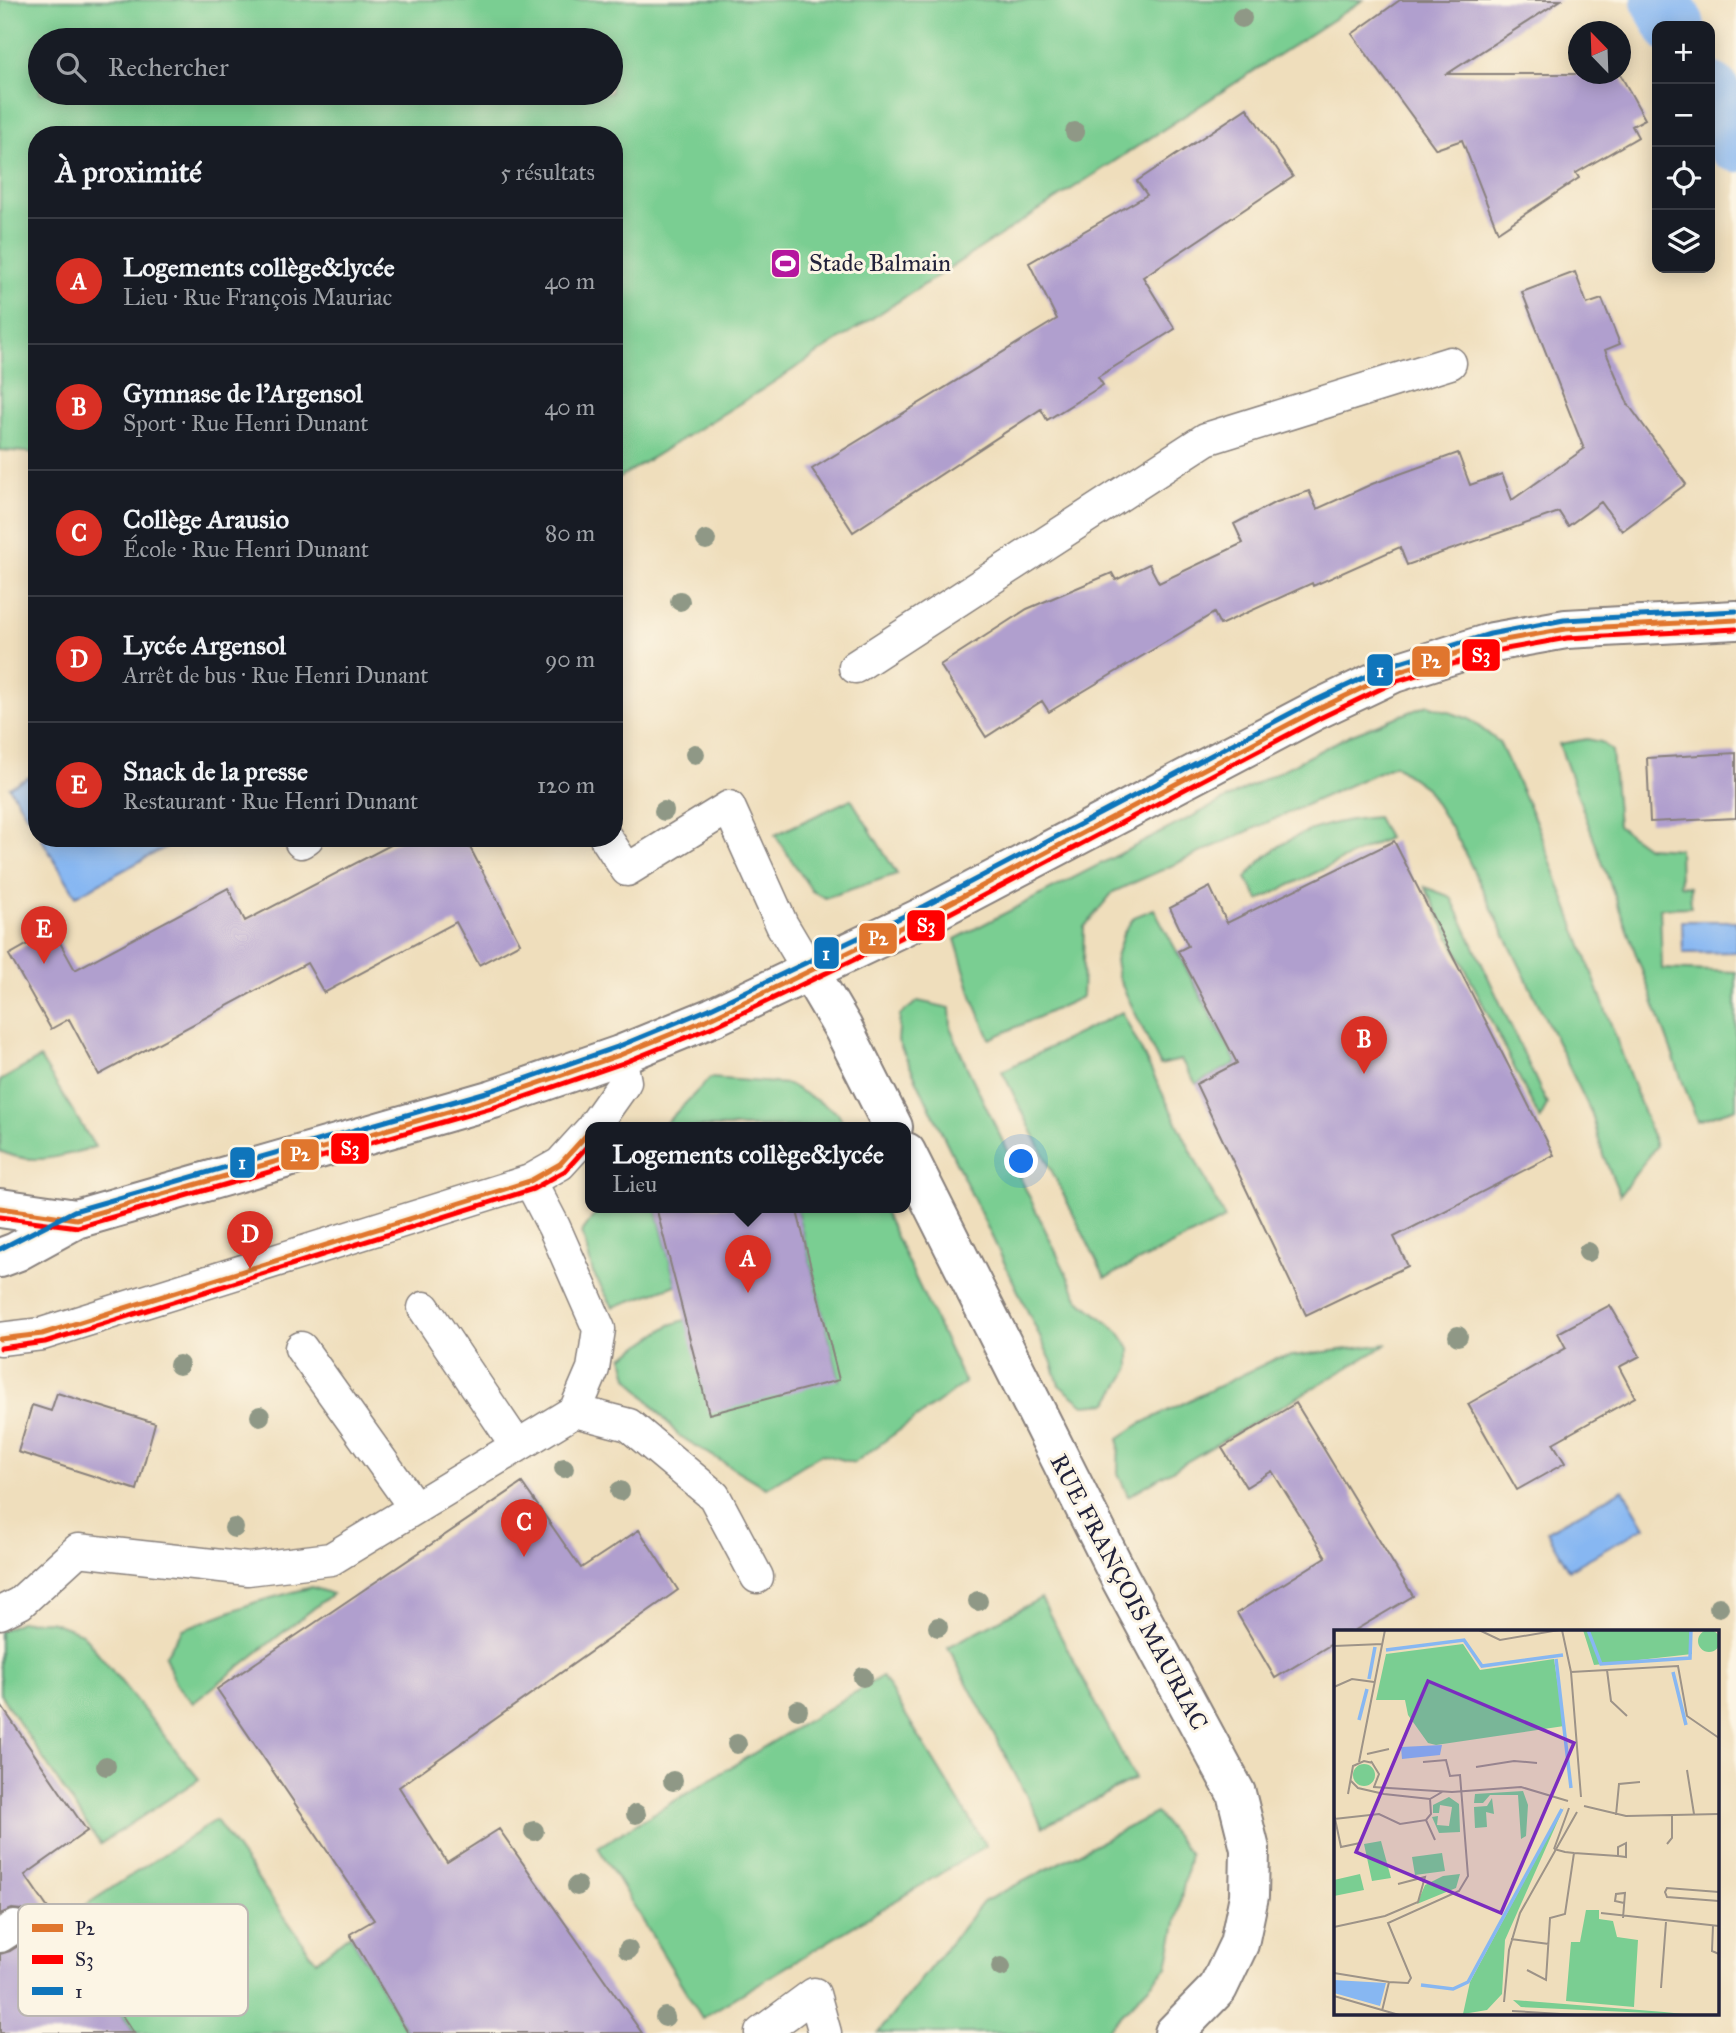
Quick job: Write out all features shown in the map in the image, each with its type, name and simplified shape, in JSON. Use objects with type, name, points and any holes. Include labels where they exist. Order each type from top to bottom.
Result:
[{"type":"street","points":[[0,1258],[76,1219],[493,1099],[620,1055],[713,1017],[929,915],[1316,710],[1394,673],[1493,642],[1566,629],[1736,620]]},
{"type":"street","points":[[810,972],[843,1028],[890,1122]]},
{"type":"street","name":"RUE FRANÇOIS MAURIAC","points":[[911,1164],[1120,1578],[1236,1794],[1250,1849],[1249,1896],[1239,1944],[1218,1988],[1174,2033]]},
{"type":"street","points":[[0,1208],[76,1219]]},
{"type":"lane","points":[[855,667],[1206,439],[1450,363]]},
{"type":"lane","points":[[612,847],[627,870],[729,807],[782,925],[810,972]]},
{"type":"lane","points":[[597,1122],[625,1082],[620,1055]]},
{"type":"lane","points":[[0,1339],[42,1334],[530,1181],[560,1164],[585,1137]]},
{"type":"lane","points":[[0,1613],[20,1603],[78,1550],[248,1569],[331,1559],[575,1411],[593,1369],[599,1329],[554,1227],[530,1181]]},
{"type":"lane","points":[[424,1308],[517,1446]]},
{"type":"lane","points":[[301,1348],[415,1508]]},
{"type":"lane","points":[[575,1411],[629,1426],[714,1496],[757,1577]]},
{"type":"lane","points":[[761,2033],[814,1994],[825,2033]]},
{"type":"green space","name":"Stade Balmain","points":[[0,0],[1363,0],[760,391],[623,475],[623,126],[28,126],[28,452],[0,450]]},
{"type":"green space","points":[[1428,705],[1469,719],[1499,742],[1536,822],[1656,1146],[1620,1195],[1603,1155],[1592,1114],[1459,841],[1426,788],[1394,765],[1113,892],[1084,927],[1082,997],[990,1039],[973,999],[955,939],[1352,734]]},
{"type":"green space","points":[[1587,739],[1601,742],[1612,751],[1618,826],[1647,847],[1679,849],[1680,885],[1690,886],[1691,907],[1660,908],[1662,969],[1736,972],[1736,1108],[1697,1121],[1559,744]]},
{"type":"green space","points":[[851,799],[897,874],[825,898],[812,891],[775,835]]},
{"type":"green space","points":[[1377,817],[1388,838],[1259,900],[1246,878],[1273,851],[1304,833],[1340,822]]},
{"type":"green space","points":[[1425,887],[1451,897],[1547,1104],[1540,1120]]},
{"type":"green space","points":[[1154,909],[1237,1063],[1196,1084],[1181,1060],[1160,1065],[1118,977],[1115,960],[1123,934],[1134,917]]},
{"type":"green space","points":[[918,1001],[950,1008],[951,1029],[966,1065],[1079,1300],[1119,1332],[1130,1348],[1130,1368],[1108,1403],[1084,1405],[1059,1385],[1051,1360],[898,1041],[900,1015]]},
{"type":"green space","points":[[1122,1012],[1225,1219],[1105,1278],[1002,1071]]},
{"type":"green space","points":[[40,1058],[95,1147],[36,1159],[12,1156],[0,1151],[0,1081]]},
{"type":"green space","points":[[710,1078],[788,1084],[838,1113],[842,1122],[667,1122]]},
{"type":"green space","points":[[596,1213],[658,1213],[676,1285],[613,1307],[593,1273],[582,1232]]},
{"type":"green space","points":[[797,1213],[885,1213],[965,1383],[854,1463],[821,1454],[766,1488],[678,1435],[628,1377],[623,1357],[670,1325],[685,1320],[839,1380]]},
{"type":"green space","points":[[1388,1344],[1128,1496],[1118,1473],[1119,1438],[1140,1424],[1277,1358]]},
{"type":"green space","points":[[312,1587],[332,1594],[193,1703],[176,1685],[165,1656],[183,1629],[256,1602]]},
{"type":"green space","points":[[1041,1598],[1135,1779],[1043,1827],[948,1647]]},
{"type":"green space","points":[[50,1621],[82,1633],[199,1779],[100,1844],[0,1694],[0,1631],[20,1622]]},
{"type":"green space","points":[[882,1676],[986,1846],[702,2018],[598,1847]]},
{"type":"green space","points":[[1156,1813],[1190,1854],[1167,1967],[1104,2033],[878,2033],[983,1902]]},
{"type":"green space","points":[[216,1820],[316,1961],[350,1934],[408,2033],[135,2033],[123,2016],[248,2016],[248,1904],[87,1904]]},
{"type":"water","points":[[28,778],[28,818],[9,787]]},
{"type":"water","points":[[46,847],[166,847],[76,896]]},
{"type":"water","points":[[1682,921],[1736,921],[1736,952],[1683,953]]},
{"type":"water","points":[[1623,1489],[1645,1527],[1569,1570],[1547,1531]]},
{"type":"building","points":[[1400,0],[1561,0],[1447,74],[1568,74],[1568,84],[1626,84],[1645,119],[1632,126],[1638,137],[1576,173],[1579,178],[1498,232],[1462,140],[1436,149],[1352,34]]},
{"type":"building","points":[[1247,108],[1293,177],[1143,277],[1175,329],[1098,377],[1103,385],[1047,420],[1041,409],[853,532],[812,469],[1057,319],[1029,263],[1147,195],[1137,181]]},
{"type":"building","points":[[1575,272],[1587,304],[1602,299],[1620,344],[1605,350],[1628,404],[1686,484],[1622,531],[1601,502],[1568,526],[1559,512],[1407,565],[1400,547],[1220,625],[1214,613],[1049,712],[1042,701],[986,737],[940,665],[1027,609],[1112,573],[1116,580],[1149,564],[1159,583],[1243,543],[1234,524],[1274,503],[1309,491],[1317,509],[1372,484],[1458,453],[1470,485],[1502,474],[1512,500],[1584,449],[1522,292]]},
{"type":"building","points":[[1736,753],[1736,818],[1650,822],[1647,758]]},
{"type":"building","points":[[1394,841],[1554,1155],[1394,1237],[1408,1266],[1306,1315],[1196,1084],[1237,1063],[1178,951],[1188,946],[1170,908],[1210,887],[1227,923]]},
{"type":"building","points":[[387,847],[470,847],[520,943],[479,965],[456,922],[324,993],[307,963],[99,1075],[69,1019],[51,1029],[9,955],[53,930],[75,970],[228,888],[245,921]]},
{"type":"building","points":[[658,1213],[797,1213],[839,1380],[709,1414]]},
{"type":"building","points":[[1610,1305],[1640,1356],[1619,1367],[1635,1397],[1553,1443],[1565,1463],[1517,1490],[1468,1404],[1566,1348],[1558,1333]]},
{"type":"building","points":[[57,1393],[155,1423],[137,1490],[18,1452],[32,1405],[51,1411]]},
{"type":"building","points":[[1296,1403],[1413,1596],[1355,1630],[1334,1630],[1334,1643],[1275,1678],[1237,1613],[1326,1557],[1272,1471],[1246,1487],[1222,1448]]},
{"type":"building","points":[[522,1483],[581,1568],[639,1530],[678,1590],[399,1787],[447,1862],[499,1829],[642,2033],[408,2033],[350,1934],[374,1920],[217,1689]]},
{"type":"building","points":[[0,1704],[87,1831],[25,1875],[45,1904],[18,1904],[18,1910],[0,1914]]},
{"type":"building","points":[[18,1946],[18,2016],[122,2016],[134,2033],[0,2033],[0,1954]]},
{"type":"waterway","points":[[1661,0],[1672,21]]},
{"type":"waterway","points":[[1715,102],[1736,142]]},
{"type":"transit line","name":"1","points":[[0,1249],[74,1211],[490,1091],[617,1047],[709,1009],[925,906],[1312,702],[1391,665],[1490,634],[1564,620],[1736,611]]},
{"type":"transit line","name":"P2","points":[[0,1208],[76,1219],[493,1099],[620,1055],[713,1017],[929,914],[1316,710],[1394,673],[1493,642],[1566,629],[1736,620]]},
{"type":"transit line","name":"S3","points":[[0,1217],[78,1227],[495,1107],[623,1063],[717,1025],[933,922],[1320,718],[1397,681],[1495,651],[1567,638],[1736,629]]},
{"type":"transit line","name":"P2","points":[[0,1339],[42,1334],[530,1181],[560,1164],[585,1136]]},
{"type":"transit line","name":"S3","points":[[1,1348],[45,1342],[533,1189],[565,1171],[585,1149]]},
{"type":"place","name":"Stade Balmain","points":[[786,263]]},
{"type":"place","name":"Snack de la presse","points":[[44,964]]},
{"type":"place","name":"Gymnase de l'Argensol","points":[[1364,1074]]},
{"type":"place","name":"Lycée Argensol","points":[[250,1269]]},
{"type":"place","name":"Logements collège&lycée","points":[[748,1293]]},
{"type":"place","name":"Collège Arausio","points":[[524,1557]]}]
